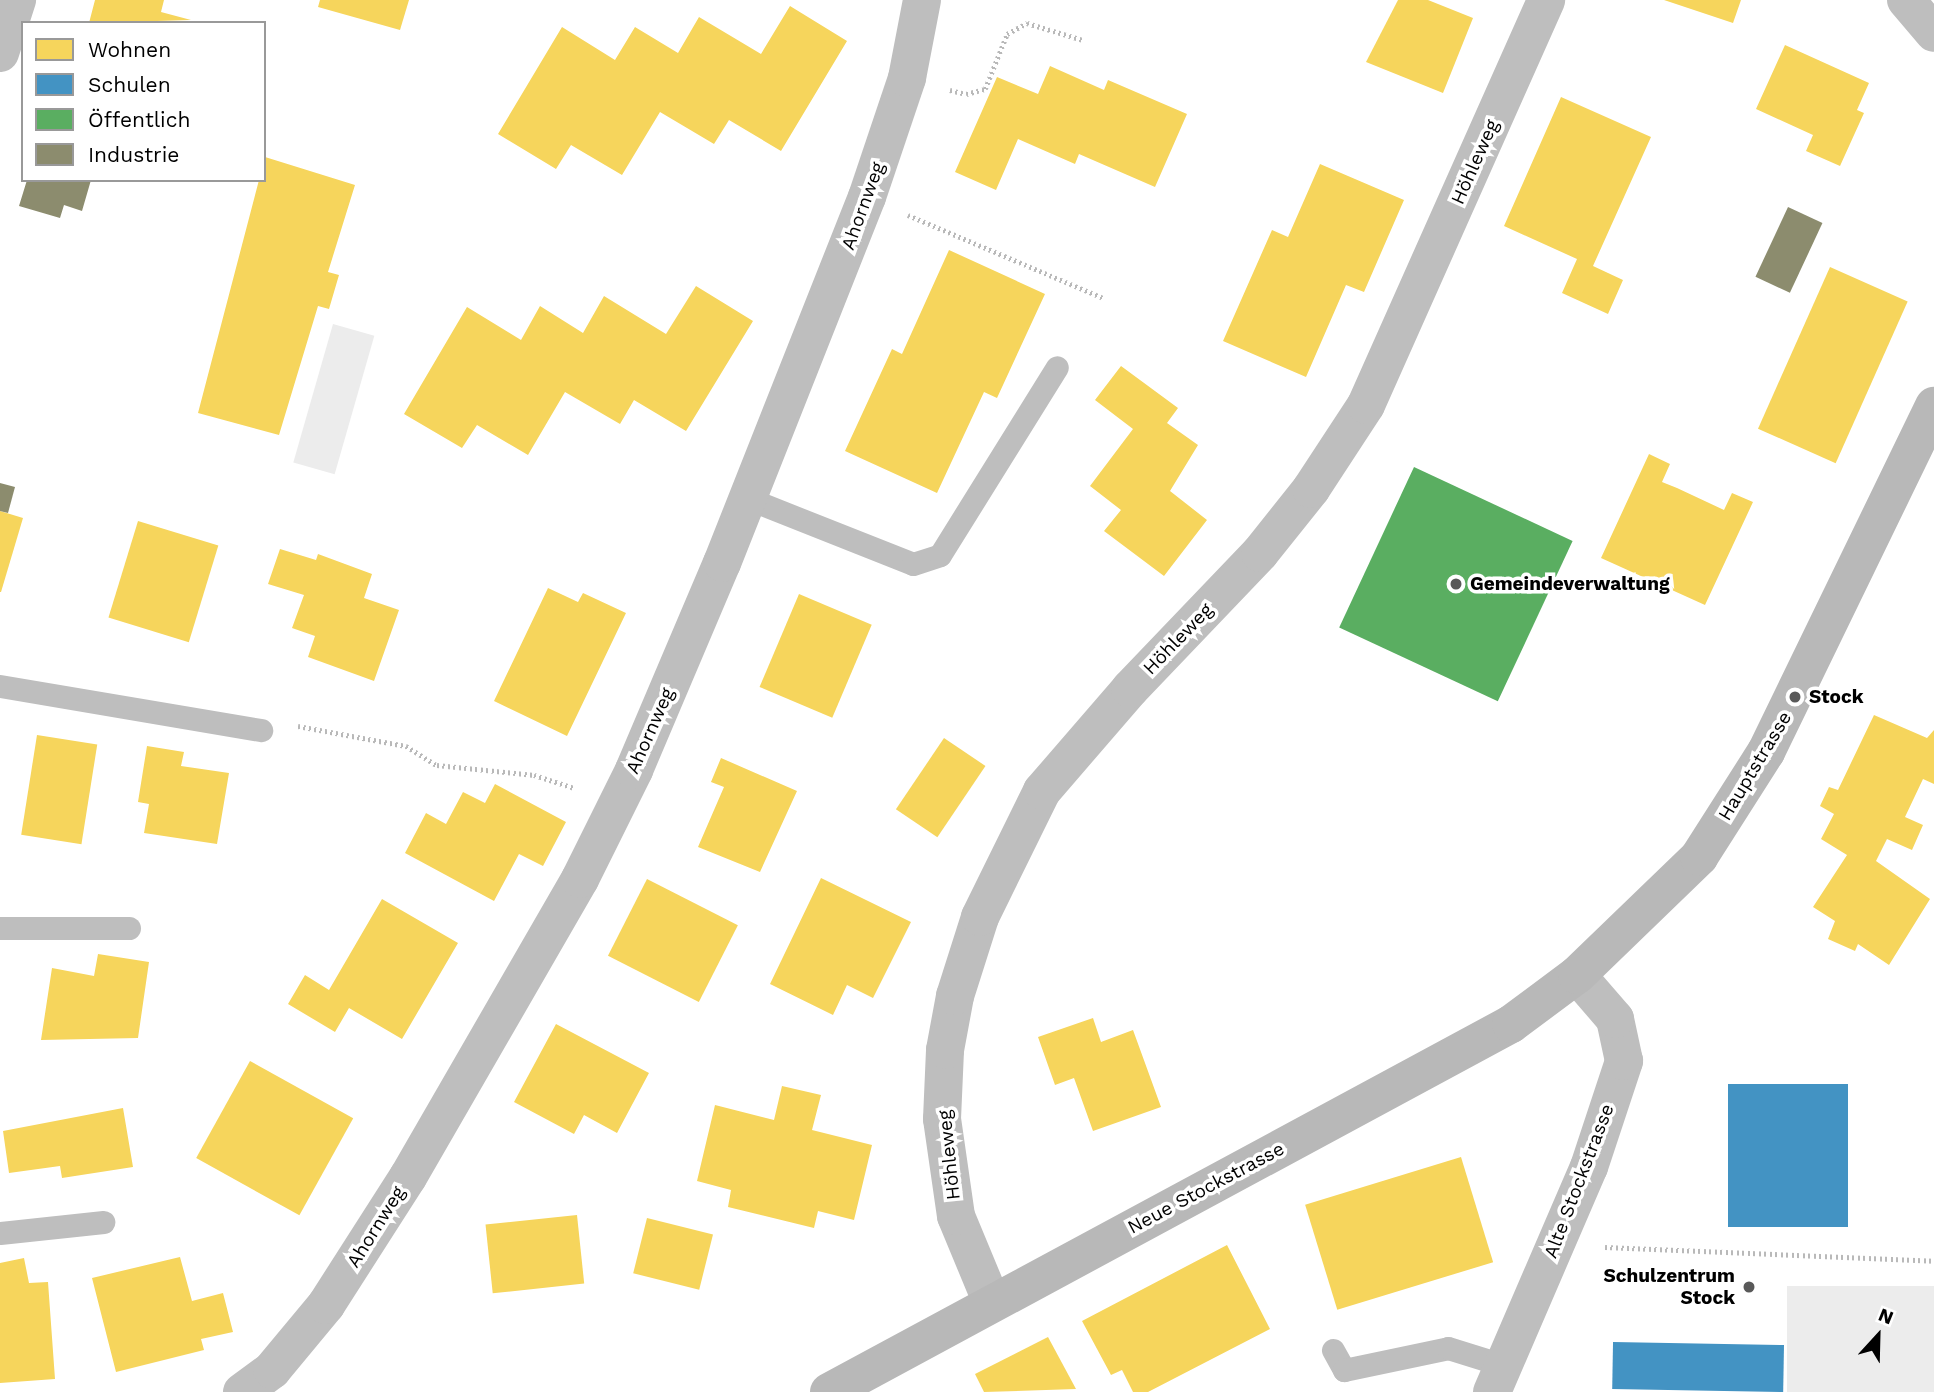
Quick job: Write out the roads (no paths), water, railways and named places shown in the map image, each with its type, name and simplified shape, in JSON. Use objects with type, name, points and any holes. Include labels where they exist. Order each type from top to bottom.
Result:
[{"type":"street","points":[[0,53],[17,0]]},
{"type":"street","name":"Ahornweg","points":[[242,1392],[287,1351],[326,1305],[356,1258],[566,902],[618,802],[748,499],[867,197],[907,78],[922,0]]},
{"type":"street","name":"Höhleweg","points":[[992,1303],[956,1216],[942,1119],[945,1050],[955,996],[980,917],[1042,791],[1130,690],[1260,554],[1311,489],[1366,405],[1546,0]]},
{"type":"street","points":[[1906,0],[1934,33]]},
{"type":"street","name":"Hauptstrasse","points":[[1577,975],[1699,857],[1766,752],[1934,406]]},
{"type":"street","name":"Neue Stockstrasse","points":[[829,1392],[1511,1024],[1577,975]]},
{"type":"street","name":"Alte Stockstrasse","points":[[1498,1378],[1589,1167],[1624,1060],[1615,1019],[1577,975]]},
{"type":"lane","points":[[748,499],[913,564],[940,555],[1057,367]]},
{"type":"lane","points":[[0,687],[261,730]]},
{"type":"lane","points":[[0,928],[129,928]]},
{"type":"lane","points":[[0,1233],[103,1222]]},
{"type":"lane","points":[[1333,1350],[1344,1370],[1448,1348],[1498,1378]]},
{"type":"place","name":"Gemeindeverwaltung","points":[[1456,584]]},
{"type":"place","name":"Stock","points":[[1795,697]]},
{"type":"place","name":"Schulzentrum Stock","points":[[1749,1287]]}]
